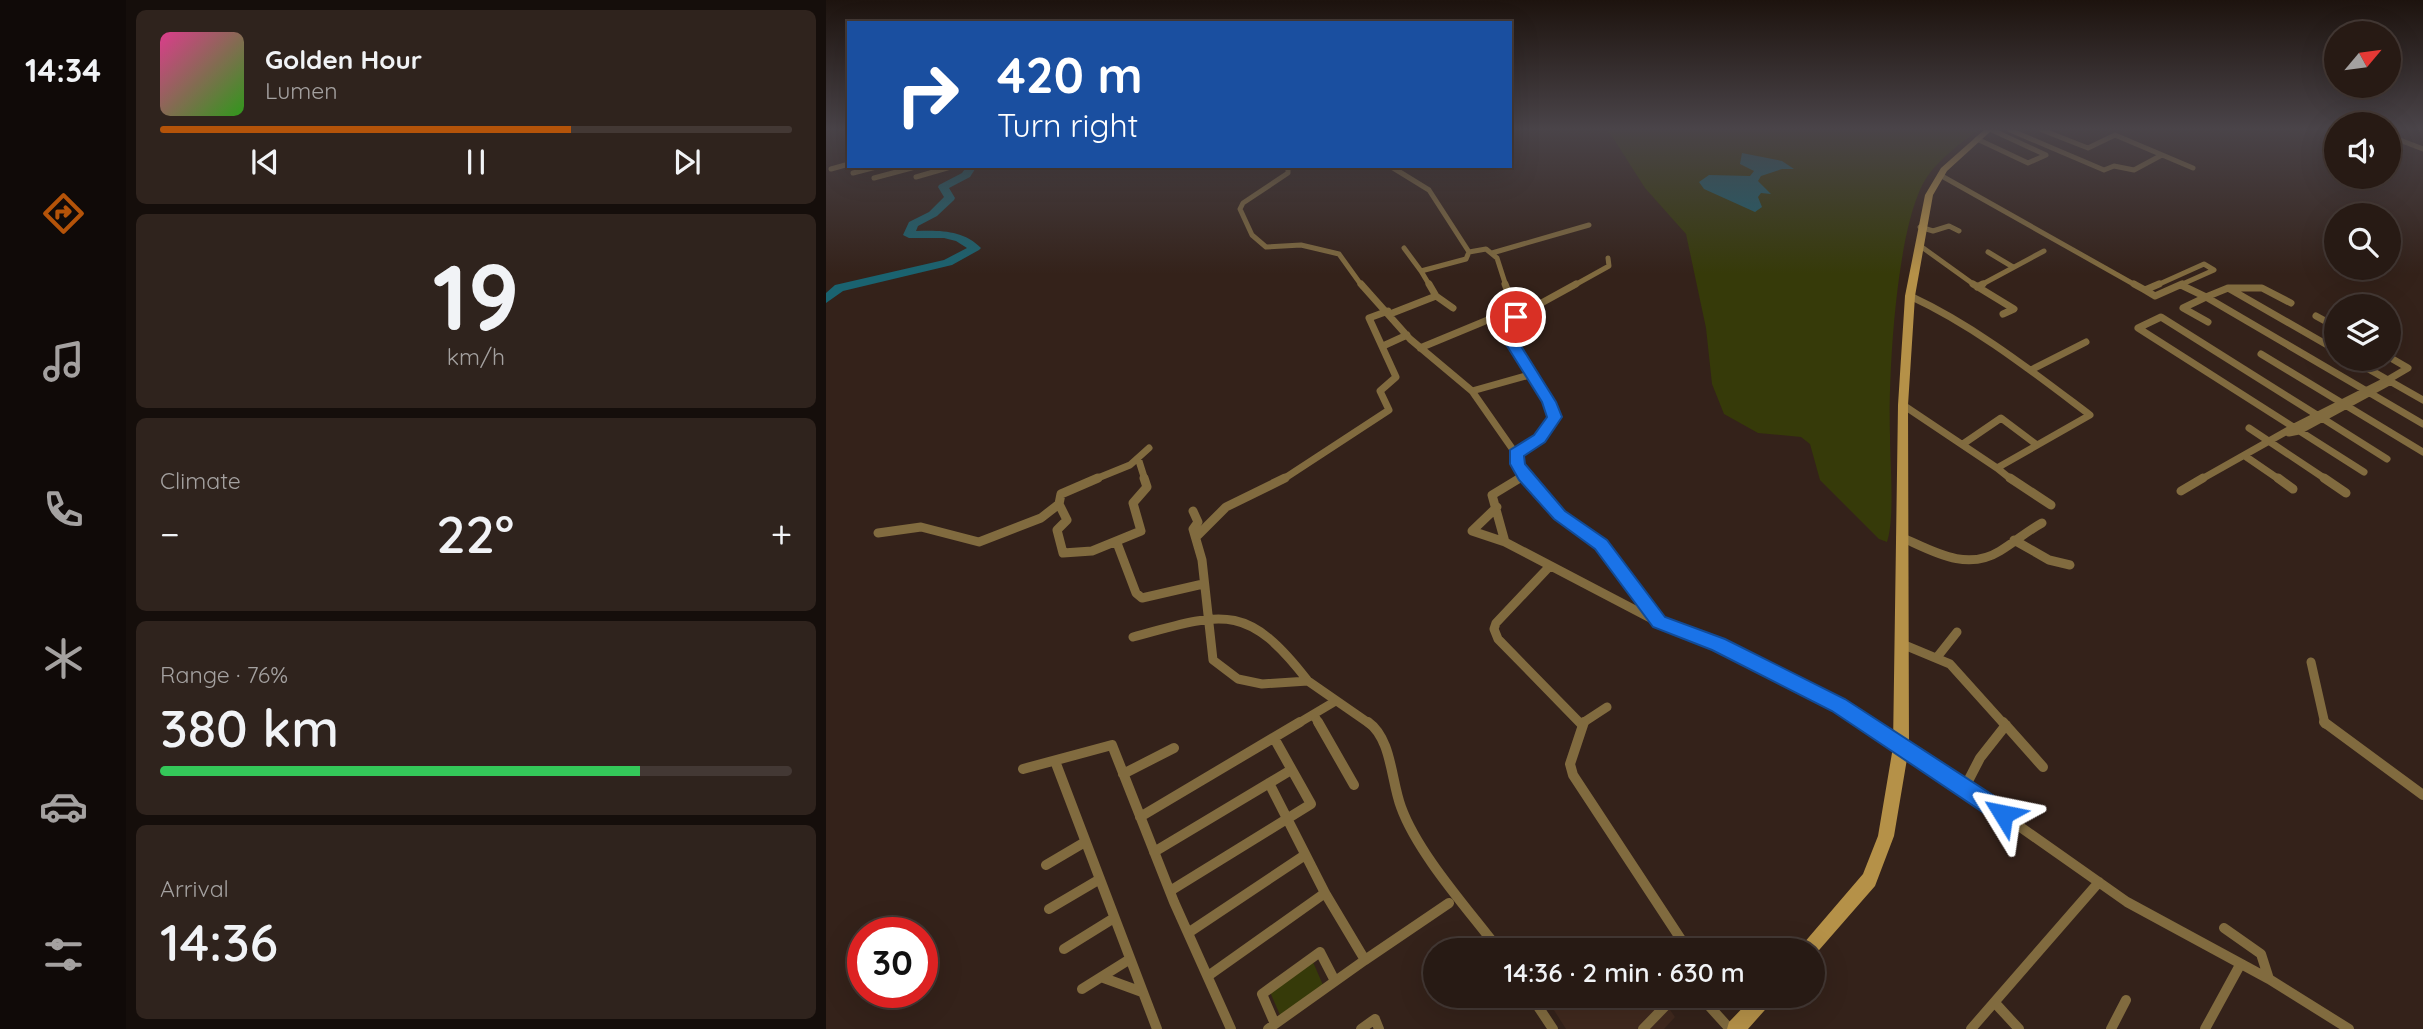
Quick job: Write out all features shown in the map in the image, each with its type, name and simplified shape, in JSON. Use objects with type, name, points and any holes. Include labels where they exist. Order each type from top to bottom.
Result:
[{"type":"street","points":[[1280,178],[1243,203],[1240,209],[1252,235],[1266,247],[1297,245],[1335,252],[1407,335],[1472,391],[1516,454],[1524,476],[1560,515],[1601,545],[1659,622]]},
{"type":"street","points":[[1410,178],[1429,190],[1469,252]]},
{"type":"street","points":[[1819,938],[1869,880],[1885,836],[1900,747],[1903,405],[1910,296],[1920,228],[1929,195],[1938,178]]},
{"type":"street","points":[[1945,178],[2155,296],[2214,270],[2204,264],[2145,290]]},
{"type":"street","points":[[1492,253],[1589,225]]},
{"type":"street","points":[[1920,228],[1933,231],[1949,226],[1959,231]]},
{"type":"street","points":[[1919,246],[2014,309],[2003,314]]},
{"type":"street","points":[[1404,248],[1436,296],[1453,308]]},
{"type":"street","points":[[1469,252],[1482,249],[1497,258],[1498,272],[1509,288],[1515,311],[1509,338],[1533,374],[1555,417],[1539,438],[1516,454]]},
{"type":"street","points":[[1978,287],[2044,251]]},
{"type":"street","points":[[1421,271],[1466,259],[1469,252]]},
{"type":"street","points":[[1988,252],[2013,267]]},
{"type":"street","points":[[1420,348],[1515,311],[1536,306],[1609,266],[1608,258]]},
{"type":"street","points":[[2181,285],[2423,424]]},
{"type":"street","points":[[2228,288],[2324,343]]},
{"type":"street","points":[[2208,322],[2183,308],[2228,288],[2262,288],[2291,303]]},
{"type":"street","points":[[1196,537],[1226,507],[1278,483],[1389,410],[1380,391],[1396,377],[1369,318],[1436,296]]},
{"type":"street","points":[[1910,296],[1934,307],[2031,370],[2090,415],[1997,468]]},
{"type":"street","points":[[2316,316],[2324,320]]},
{"type":"street","points":[[2364,472],[2294,430],[2138,327],[2161,317],[2387,459]]},
{"type":"street","points":[[1383,346],[1407,335]]},
{"type":"street","points":[[2031,370],[2086,342]]},
{"type":"street","points":[[2261,354],[2423,452]]},
{"type":"street","points":[[2181,491],[2408,368],[2401,364]]},
{"type":"street","points":[[2374,371],[2423,400]]},
{"type":"street","points":[[1472,391],[1533,374]]},
{"type":"street","points":[[1903,405],[1963,444],[2022,488],[2051,505]]},
{"type":"street","points":[[1963,444],[2001,418],[2037,445]]},
{"type":"street","points":[[2249,428],[2346,493]]},
{"type":"street","points":[[1139,461],[1147,487],[1133,503],[1142,528],[1117,543],[1076,554],[1063,553],[1057,530],[1067,520],[1058,498],[1064,492],[1139,461],[1149,447]]},
{"type":"street","points":[[2245,456],[2292,489]]},
{"type":"street","points":[[1505,542],[1492,495],[1524,476]]},
{"type":"street","points":[[878,533],[921,527],[979,542],[1031,523],[1059,504]]},
{"type":"street","points":[[1497,507],[1472,531],[1505,542],[1659,622],[1777,672],[1838,705],[1965,787],[2127,902],[2269,979],[2349,1029]]},
{"type":"street","points":[[1194,511],[1198,522],[1193,528],[1213,660],[1238,679],[1262,684],[1308,681]]},
{"type":"street","points":[[1901,537],[1958,561],[1970,563],[1997,553],[2042,523]]},
{"type":"street","points":[[2014,540],[2049,560],[2070,565]]},
{"type":"street","points":[[1117,543],[1136,593],[1142,598],[1203,584]]},
{"type":"street","points":[[1549,567],[1496,622],[1494,629],[1498,639],[1581,724]]},
{"type":"street","points":[[1133,637],[1206,620],[1238,621],[1272,637],[1308,681],[1334,702],[1360,715],[1378,734],[1383,742],[1401,807],[1415,835],[1490,938]]},
{"type":"street","points":[[1938,656],[1943,646],[1957,632]]},
{"type":"street","points":[[1902,644],[1938,656],[1959,673],[2043,767]]},
{"type":"street","points":[[2311,662],[2324,723],[2423,796]]},
{"type":"street","points":[[1140,817],[1334,702]]},
{"type":"street","points":[[1607,707],[1581,724],[1570,764],[1573,775],[1680,938]]},
{"type":"street","points":[[1314,715],[1354,785]]},
{"type":"street","points":[[1965,787],[1980,758],[2007,725]]},
{"type":"street","points":[[1170,891],[1311,804],[1274,738]]},
{"type":"street","points":[[1023,769],[1112,745],[1170,891],[1231,1029]]},
{"type":"street","points":[[1123,775],[1174,748]]},
{"type":"street","points":[[1055,761],[1157,1029]]},
{"type":"street","points":[[1154,852],[1291,770]]},
{"type":"street","points":[[1269,783],[1325,893],[1365,960]]},
{"type":"street","points":[[1046,865],[1085,842]]},
{"type":"street","points":[[1188,933],[1306,855]]},
{"type":"street","points":[[1049,909],[1100,879]]},
{"type":"street","points":[[1971,1029],[1996,1004],[2099,882]]},
{"type":"street","points":[[1208,976],[1325,893]]},
{"type":"street","points":[[1335,981],[1320,952],[1262,994],[1272,1027],[1449,903]]},
{"type":"street","points":[[1065,949],[1114,918]]},
{"type":"street","points":[[2224,928],[2264,955],[2270,965],[2269,979]]},
{"type":"street","points":[[1082,989],[1130,959]]},
{"type":"street","points":[[2205,1029],[2240,965]]},
{"type":"street","points":[[1101,977],[1142,992]]},
{"type":"street","points":[[2111,1029],[2126,1000]]},
{"type":"street","points":[[1996,1004],[2019,1029]]},
{"type":"street","points":[[1539,1008],[1553,1029]]},
{"type":"street","points":[[1643,1029],[1663,1008]]},
{"type":"street","points":[[1711,1008],[1730,1029]]},
{"type":"street","points":[[1736,1029],[1755,1008]]},
{"type":"street","points":[[1362,1029],[1374,1019],[1379,1029]]},
{"type":"shaded area","points":[[1553,1008],[1669,1008],[1675,1017],[1664,1029],[1566,1029]]},
{"type":"green space","points":[[1639,178],[1926,178],[1916,199],[1908,229],[1896,302],[1890,409],[1891,505],[1887,542],[1879,539],[1820,480],[1810,444],[1801,437],[1758,433],[1724,414],[1712,384],[1706,328],[1686,234]]},
{"type":"green space","points":[[1313,962],[1323,985],[1280,1015],[1270,992]]},
{"type":"water","points":[[1705,178],[1760,178],[1758,181],[1771,194],[1761,193],[1758,197],[1762,207],[1755,212],[1704,189],[1699,182]]},
{"type":"waterway","points":[[826,299],[839,288],[948,263],[975,248],[952,236],[909,235],[913,224],[933,214],[950,198],[943,187],[960,178]]},
{"type":"route","points":[[1516,317],[1508,333],[1509,338],[1533,374],[1555,417],[1539,438],[1516,454],[1518,464],[1524,476],[1560,515],[1601,545],[1629,578],[1659,622],[1777,672],[1838,705],[2003,814]]}]
